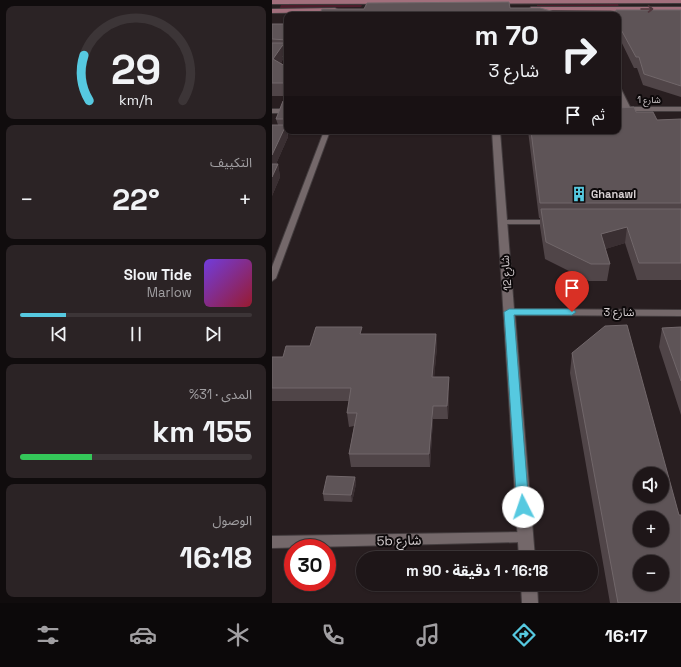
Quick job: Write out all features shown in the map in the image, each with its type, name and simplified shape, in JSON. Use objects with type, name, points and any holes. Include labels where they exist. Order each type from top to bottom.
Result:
[{"type":"main road","points":[[272,2],[681,1]]},
{"type":"main road","points":[[525,10],[681,9]]},
{"type":"main road","points":[[290,10],[345,10]]},
{"type":"street","points":[[612,12],[623,9]]},
{"type":"street","points":[[272,12],[290,10]]},
{"type":"street","points":[[525,10],[539,12]]},
{"type":"street","points":[[621,96],[627,109]]},
{"type":"street","name":"شارع 1","points":[[621,109],[681,109]]},
{"type":"street","points":[[272,111],[284,111]]},
{"type":"street","name":"شارع 12","points":[[496,134],[526,551]]},
{"type":"street","name":"شارع 3","points":[[509,312],[681,312]]},
{"type":"street","points":[[529,591],[530,603]]},
{"type":"lane","points":[[272,278],[326,134]]},
{"type":"lane","points":[[502,222],[559,222]]},
{"type":"lane","name":"5b شارع","points":[[272,542],[525,537]]},
{"type":"shaded area","points":[[618,4],[619,7],[537,7],[537,5]]},
{"type":"shaded area","points":[[281,5],[362,5],[361,7],[280,8]]},
{"type":"building","points":[[509,2],[510,8],[540,8],[555,12],[320,12],[322,9],[364,9],[367,3]]},
{"type":"building","points":[[616,10],[681,10],[681,86],[644,74],[639,57],[636,57],[621,30],[621,12],[616,12]]},
{"type":"building","points":[[272,24],[284,24],[284,40],[272,39]]},
{"type":"building","points":[[272,43],[284,43],[273,59],[284,65],[284,83],[272,83]]},
{"type":"building","points":[[284,100],[284,119],[276,119]]},
{"type":"building","points":[[634,107],[636,112],[653,112],[657,120],[681,119],[681,203],[540,203],[531,134],[621,134],[621,108]]},
{"type":"building","points":[[272,125],[284,125],[284,129],[272,155]]},
{"type":"building","points":[[272,164],[278,164],[272,177]]},
{"type":"building","points":[[541,209],[681,209],[681,263],[639,263],[627,227],[601,234],[610,264],[591,264],[546,242]]},
{"type":"building","points":[[627,325],[666,467],[633,467],[633,503],[669,503],[669,478],[679,515],[681,515],[681,603],[618,603],[572,353],[605,326]]},
{"type":"building","points":[[316,327],[362,327],[360,334],[436,334],[432,377],[449,377],[447,406],[433,406],[429,454],[349,454],[357,413],[347,413],[351,388],[272,388],[272,357],[283,357],[286,346],[310,346]]},
{"type":"building","points":[[681,327],[681,381],[662,328]]},
{"type":"building","points":[[327,476],[355,477],[351,495],[323,494]]},
{"type":"place","name":"Ghanawi","points":[[579,194]]},
{"type":"route","points":[[523,507],[509,312],[572,312]]}]
